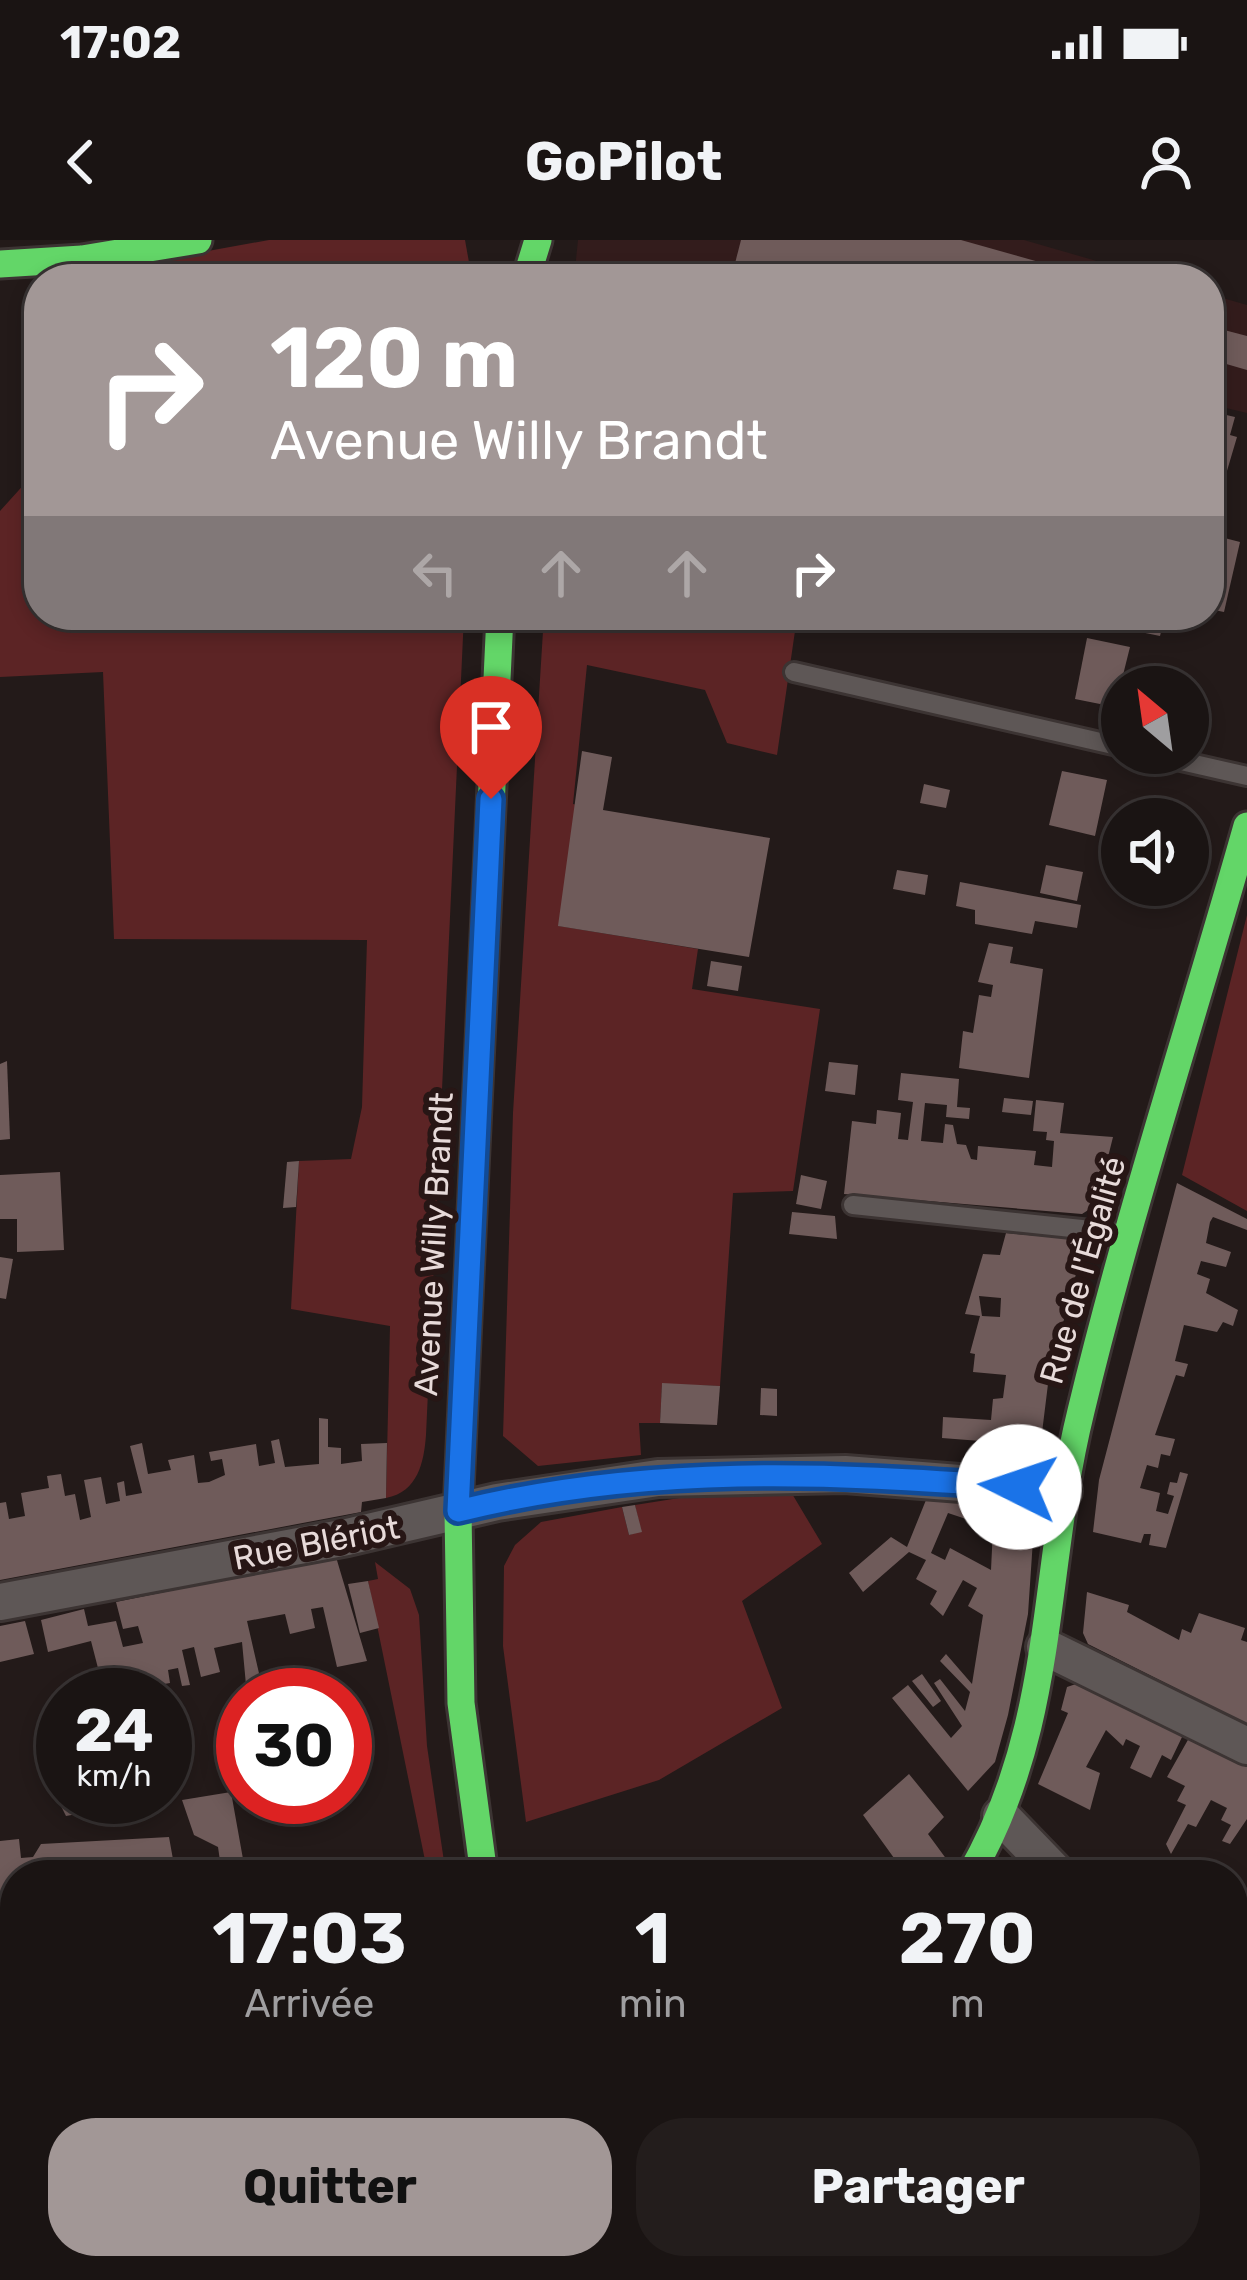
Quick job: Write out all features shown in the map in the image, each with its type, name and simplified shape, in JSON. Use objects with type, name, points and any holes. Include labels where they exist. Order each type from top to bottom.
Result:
[{"type":"main road","points":[[0,264],[82,259],[198,240]]},
{"type":"main road","name":"Avenue Willy Brandt","points":[[482,1860],[461,1703],[458,1511],[499,630]]},
{"type":"main road","name":"Rue de l'Égalité","points":[[978,1860],[1001,1816],[1045,1647],[1063,1491],[1129,1234],[1247,826]]},
{"type":"street","name":"Rue Blériot","points":[[0,1602],[347,1538],[458,1511],[658,1478],[759,1472],[1063,1491]]},
{"type":"street","points":[[1045,1647],[1247,1747]]},
{"type":"street","points":[[1001,1816],[1044,1860]]},
{"type":"lane","points":[[794,672],[1101,742]]},
{"type":"lane","points":[[1209,767],[1247,776]]},
{"type":"lane","points":[[853,1205],[1129,1234]]},
{"type":"shaded area","points":[[269,240],[465,240],[469,264],[136,264]]},
{"type":"shaded area","points":[[578,240],[1024,240],[1107,264],[576,264]]},
{"type":"shaded area","points":[[1224,298],[1247,305],[1247,413],[1224,408]]},
{"type":"shaded area","points":[[24,484],[24,630],[463,630],[426,1435],[417,1474],[397,1495],[386,1498],[390,1326],[291,1309],[299,1161],[351,1159],[362,1107],[367,940],[114,939],[103,672],[0,677],[0,511]]},
{"type":"shaded area","points":[[543,630],[795,631],[777,755],[727,743],[705,690],[587,665],[573,804],[578,805],[559,926],[698,949],[692,989],[820,1009],[793,1191],[733,1193],[720,1386],[662,1384],[660,1423],[639,1423],[641,1455],[538,1466],[503,1436],[513,1113]]},
{"type":"shaded area","points":[[1247,915],[1247,1211],[1182,1175]]},
{"type":"shaded area","points":[[791,1492],[822,1544],[742,1601],[782,1708],[659,1780],[526,1822],[503,1646],[504,1566],[515,1545],[541,1522],[622,1507],[629,1535],[641,1531],[635,1505],[698,1495]]},
{"type":"shaded area","points":[[375,1562],[410,1589],[419,1615],[427,1746],[444,1860],[425,1860],[368,1581],[378,1579]]},
{"type":"building","points":[[741,240],[961,240],[1046,264],[735,264]]},
{"type":"building","points":[[1224,330],[1247,336],[1247,370],[1224,363]]},
{"type":"building","points":[[1224,414],[1235,417],[1230,435],[1237,437],[1224,481]]},
{"type":"building","points":[[1224,538],[1240,542],[1224,612]]},
{"type":"building","points":[[1131,630],[1161,630],[1160,636]]},
{"type":"building","points":[[1087,638],[1130,647],[1125,666],[1101,666],[1101,704],[1075,699]]},
{"type":"building","points":[[582,751],[612,757],[603,810],[770,838],[749,957],[558,926]]},
{"type":"building","points":[[1062,771],[1107,780],[1095,836],[1049,825]]},
{"type":"building","points":[[924,784],[950,790],[946,808],[920,803]]},
{"type":"building","points":[[1046,865],[1083,872],[1077,901],[1040,893]]},
{"type":"building","points":[[897,870],[928,875],[925,895],[893,889]]},
{"type":"building","points":[[960,882],[1081,905],[1077,928],[1035,921],[1032,934],[975,924],[975,910],[956,906]]},
{"type":"building","points":[[989,943],[1013,947],[1010,963],[1043,969],[1029,1078],[959,1068],[963,1031],[973,1033],[979,995],[991,997],[993,985],[978,982]]},
{"type":"building","points":[[711,961],[742,966],[738,991],[707,986]]},
{"type":"building","points":[[7,1061],[10,1139],[0,1140],[0,1064]]},
{"type":"building","points":[[829,1062],[858,1065],[855,1095],[825,1091]]},
{"type":"building","points":[[901,1073],[959,1079],[957,1107],[970,1108],[969,1119],[946,1117],[947,1105],[925,1103],[921,1141],[943,1143],[945,1124],[953,1125],[957,1144],[966,1145],[971,1159],[977,1160],[978,1146],[1036,1151],[1034,1165],[1052,1167],[1054,1141],[1046,1140],[1047,1132],[1033,1131],[1036,1100],[1064,1103],[1060,1133],[1113,1137],[1096,1205],[1082,1214],[844,1194],[852,1121],[876,1124],[877,1110],[901,1113],[898,1139],[908,1140],[913,1102],[898,1100]]},
{"type":"building","points":[[1004,1098],[1033,1101],[1031,1115],[1002,1112]]},
{"type":"building","points":[[299,1161],[296,1207],[283,1208],[287,1162]]},
{"type":"building","points":[[60,1172],[64,1250],[17,1252],[17,1219],[0,1219],[0,1175]]},
{"type":"building","points":[[801,1175],[827,1181],[821,1209],[796,1204]]},
{"type":"building","points":[[1177,1183],[1247,1219],[1247,1230],[1213,1217],[1210,1222],[1206,1243],[1231,1252],[1226,1267],[1201,1261],[1197,1274],[1210,1279],[1206,1293],[1238,1310],[1233,1326],[1223,1322],[1217,1332],[1184,1325],[1175,1361],[1188,1364],[1184,1377],[1176,1375],[1155,1435],[1175,1439],[1170,1456],[1161,1454],[1158,1468],[1147,1465],[1140,1488],[1160,1493],[1156,1511],[1168,1514],[1174,1496],[1167,1494],[1170,1482],[1177,1483],[1180,1472],[1188,1474],[1166,1548],[1149,1545],[1151,1534],[1144,1534],[1141,1543],[1093,1532],[1099,1480]]},
{"type":"building","points":[[792,1212],[835,1216],[837,1239],[789,1234]]},
{"type":"building","points":[[1006,1233],[1085,1240],[1049,1376],[1038,1465],[991,1461],[993,1442],[942,1438],[943,1417],[991,1420],[993,1399],[1003,1398],[1006,1375],[973,1372],[975,1354],[970,1353],[980,1316],[965,1314],[983,1254],[1000,1255]],"holes":[[[979,1296],[1001,1298],[1000,1317],[982,1316]]]},
{"type":"building","points":[[0,1257],[13,1259],[6,1299],[0,1298]]},
{"type":"building","points":[[662,1383],[720,1386],[717,1425],[660,1423]]},
{"type":"building","points":[[761,1388],[777,1389],[777,1416],[760,1415]]},
{"type":"building","points":[[319,1418],[328,1419],[328,1447],[341,1448],[341,1464],[362,1461],[361,1444],[387,1443],[386,1498],[362,1502],[361,1512],[0,1580],[0,1503],[6,1502],[9,1519],[25,1516],[21,1493],[49,1488],[47,1476],[61,1474],[65,1496],[75,1494],[80,1520],[91,1517],[84,1480],[101,1477],[106,1504],[120,1501],[117,1483],[124,1481],[126,1496],[142,1493],[130,1446],[142,1443],[148,1474],[171,1470],[168,1460],[194,1455],[198,1483],[209,1482],[225,1475],[222,1459],[211,1461],[209,1452],[256,1444],[259,1466],[275,1463],[271,1441],[279,1439],[285,1467],[319,1464]]},
{"type":"building","points":[[926,1500],[1035,1510],[1028,1614],[1008,1715],[995,1762],[968,1791],[892,1698],[908,1685],[951,1738],[962,1726],[934,1683],[940,1679],[965,1711],[970,1692],[940,1661],[946,1654],[972,1684],[983,1615],[968,1606],[977,1588],[963,1580],[943,1616],[930,1604],[937,1591],[916,1579],[926,1560],[909,1552],[863,1592],[849,1573],[891,1537],[907,1547]],"holes":[[[948,1513],[993,1528],[991,1570],[950,1548],[945,1560],[931,1553]]]},
{"type":"building","points":[[635,1505],[642,1532],[629,1535],[622,1507]]},
{"type":"building","points":[[336,1557],[367,1661],[337,1667],[323,1607],[311,1609],[315,1628],[290,1634],[285,1614],[247,1621],[258,1668],[244,1668],[242,1642],[214,1648],[219,1668],[201,1677],[194,1647],[182,1650],[186,1668],[98,1668],[91,1641],[48,1652],[41,1620],[84,1609],[88,1626],[116,1621],[123,1647],[143,1643],[138,1626],[123,1629],[116,1602]]},
{"type":"building","points":[[368,1581],[379,1628],[360,1633],[348,1584]]},
{"type":"building","points":[[1087,1592],[1129,1605],[1127,1612],[1179,1640],[1182,1629],[1191,1633],[1199,1613],[1245,1628],[1241,1640],[1247,1642],[1247,1724],[1088,1644],[1083,1633]]},
{"type":"building","points":[[25,1621],[34,1654],[0,1662],[0,1626]]},
{"type":"building","points":[[922,1674],[941,1701],[933,1707],[912,1681]]},
{"type":"building","points":[[1076,1684],[1183,1735],[1171,1760],[1162,1755],[1151,1778],[1130,1768],[1140,1746],[1126,1739],[1123,1746],[1106,1730],[1086,1767],[1100,1773],[1090,1810],[1038,1784],[1068,1713],[1061,1710],[1067,1687]]},
{"type":"building","points":[[1189,1738],[1247,1765],[1247,1819],[1230,1844],[1222,1841],[1231,1825],[1221,1820],[1227,1808],[1211,1800],[1196,1827],[1188,1824],[1171,1854],[1166,1844],[1186,1805],[1177,1801],[1185,1786],[1167,1777]]},
{"type":"building","points":[[909,1774],[944,1817],[928,1834],[947,1860],[892,1860],[863,1815]]},
{"type":"building","points":[[216,1794],[216,1824],[237,1824],[243,1859],[220,1860],[218,1847],[194,1835],[192,1798]]},
{"type":"building","points":[[169,1837],[173,1860],[0,1860],[0,1841],[19,1839],[21,1858],[33,1857],[41,1844]]},
{"type":"traffic: fast","points":[[0,264],[82,259],[198,240]]},
{"type":"traffic: fast","points":[[531,264],[538,240]]},
{"type":"traffic: fast","points":[[482,1860],[461,1703],[458,1511],[499,630]]},
{"type":"traffic: fast","points":[[978,1860],[998,1819],[1033,1705],[1081,1411],[1247,826]]},
{"type":"route","points":[[491,799],[458,1511],[658,1478],[759,1472],[1019,1487]]}]
